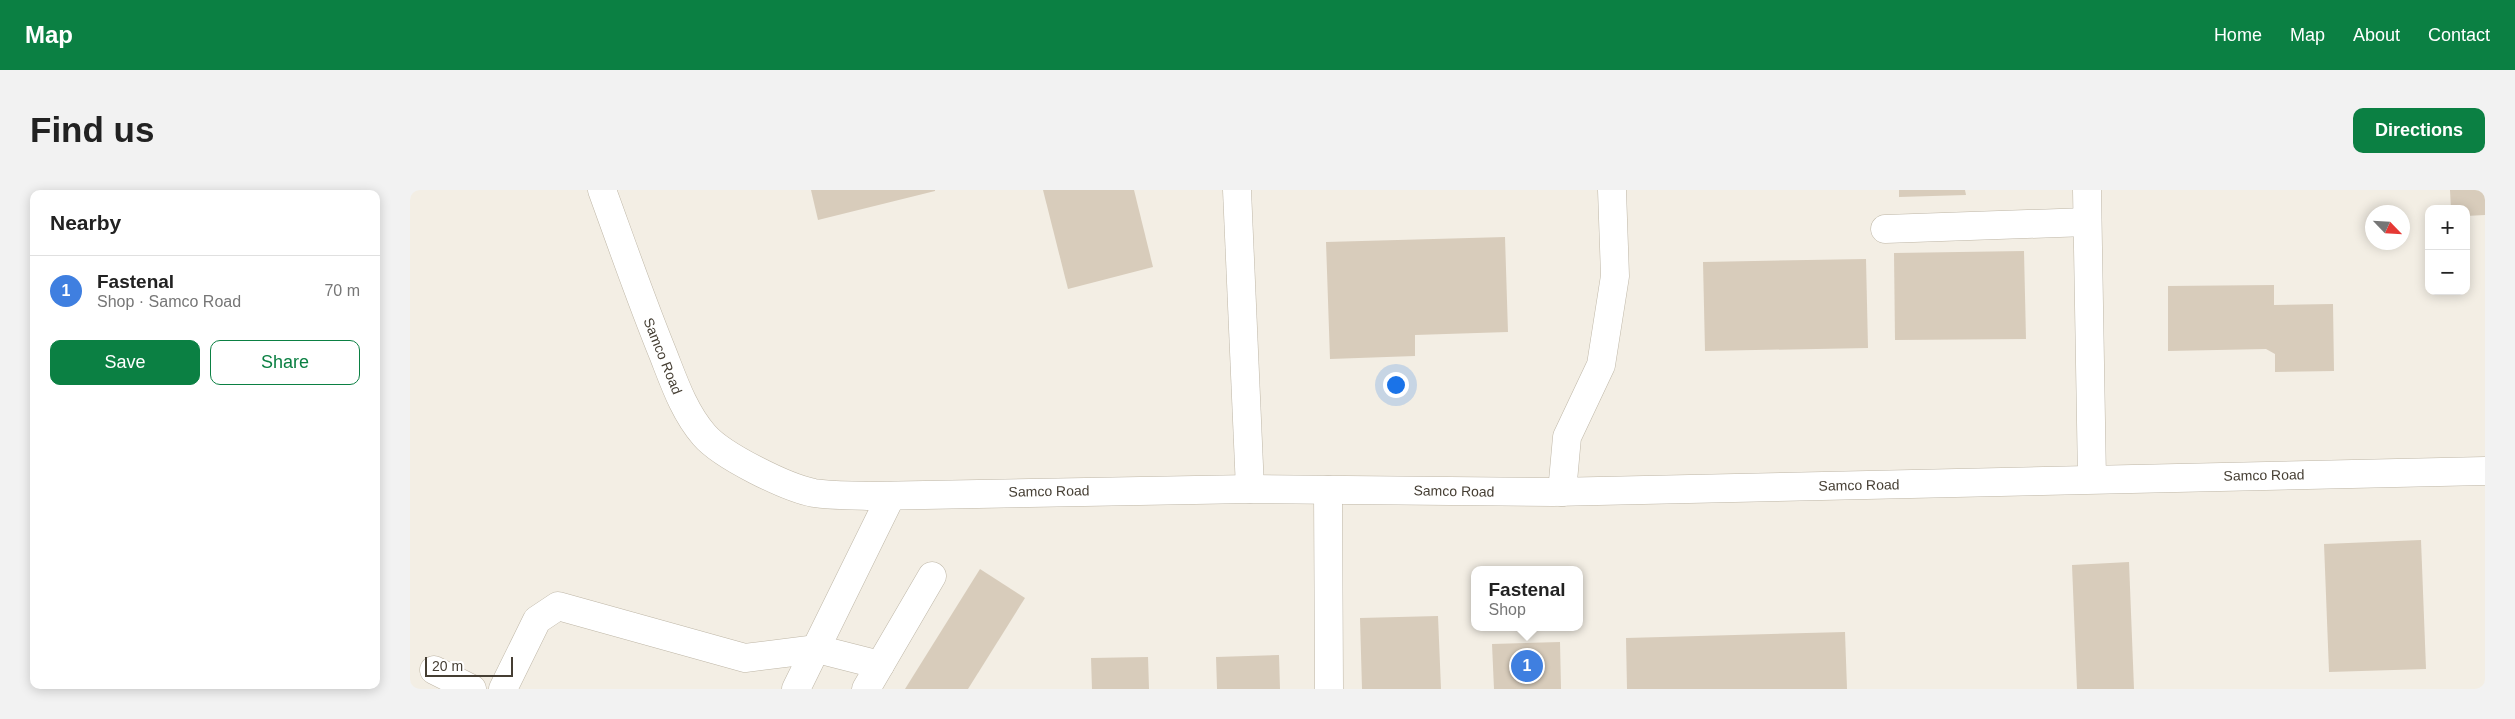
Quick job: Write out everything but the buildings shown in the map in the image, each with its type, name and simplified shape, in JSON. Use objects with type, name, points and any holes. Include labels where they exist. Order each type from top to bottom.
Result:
[{"type":"street","name":"Samco Road","points":[[602,190],[644,309],[683,404],[704,436],[725,452],[747,464],[781,481],[813,492],[892,496],[1250,488],[1562,492],[2485,470]]},
{"type":"street","points":[[1237,190],[1250,488]]},
{"type":"street","points":[[1562,492],[1567,437],[1601,364],[1616,276],[1612,190]]},
{"type":"street","points":[[2087,190],[2092,480]]},
{"type":"street","points":[[1885,229],[2088,222]]},
{"type":"street","points":[[1328,490],[1329,689]]},
{"type":"street","points":[[796,689],[892,496]]},
{"type":"street","points":[[866,689],[932,576]]},
{"type":"street","points":[[503,689],[537,620],[558,606],[745,658],[817,649],[880,665]]},
{"type":"street","points":[[434,670],[472,689]]},
{"type":"place","name":"Fastenal","points":[[1527,666]]}]
